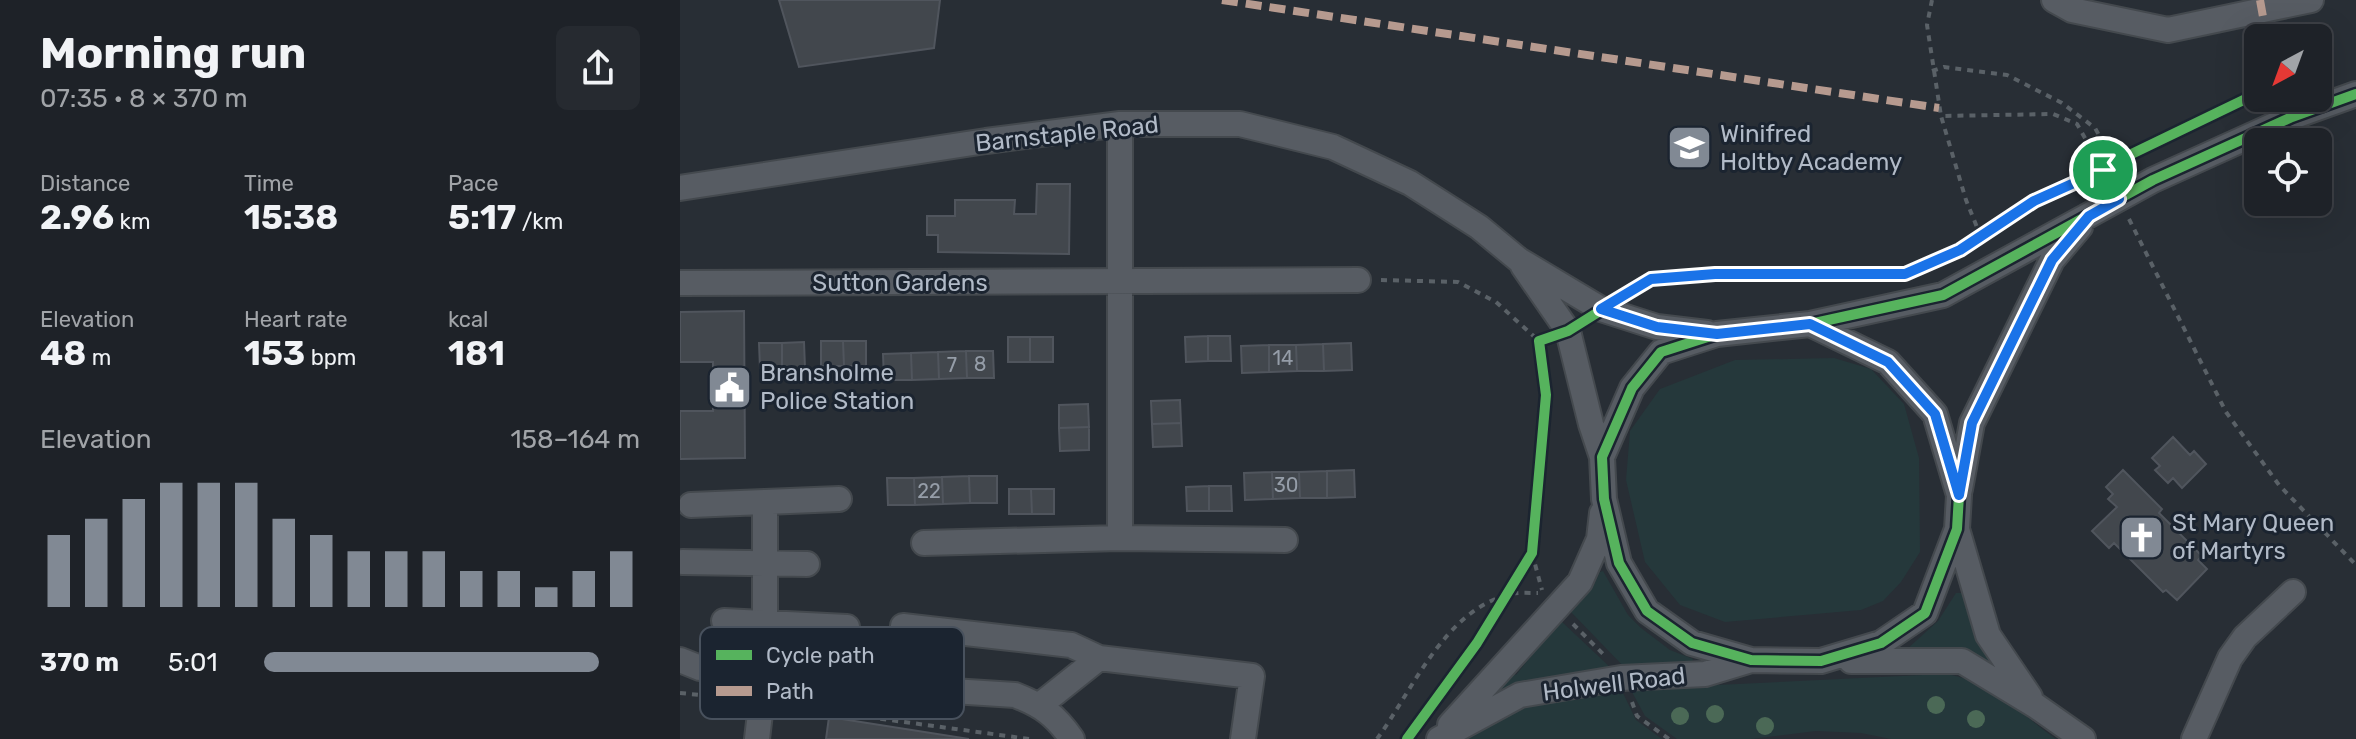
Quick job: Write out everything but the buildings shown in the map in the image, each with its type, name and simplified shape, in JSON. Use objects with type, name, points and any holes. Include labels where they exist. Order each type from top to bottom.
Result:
[{"type":"street","points":[[2054,0],[2072,10],[2168,30],[2311,0]]},
{"type":"street","points":[[2083,739],[1962,661],[1751,660],[1692,643],[1647,611],[1619,563],[1604,499],[1602,457],[1632,388],[1661,352],[1717,334],[1810,324],[1943,295],[2153,180],[2292,117],[2356,94]]},
{"type":"street","points":[[1120,124],[1120,538]]},
{"type":"street","name":"Barnstaple Road","points":[[680,188],[986,141],[1120,124],[1240,124],[1333,147],[1410,183],[1479,227],[1519,260],[1601,309],[1657,327],[1717,334]]},
{"type":"street","points":[[1821,661],[1881,643],[1925,613],[1957,529],[1959,495],[1972,423],[2052,260],[2089,216]]},
{"type":"street","name":"Barnstaple Road","points":[[1519,260],[1568,331],[1602,457]]},
{"type":"street","name":"Sutton Gardens","points":[[680,283],[1358,280]]},
{"type":"street","points":[[1810,324],[1888,362],[1935,414],[1959,495]]},
{"type":"street","points":[[691,505],[839,499]]},
{"type":"street","name":"Holwell Road","points":[[1438,739],[1580,582],[1599,539],[1604,499]]},
{"type":"street","points":[[765,502],[765,625]]},
{"type":"street","points":[[1957,529],[1988,635],[2036,706]]},
{"type":"street","points":[[924,543],[1120,538],[1285,540]]},
{"type":"street","points":[[682,562],[807,564]]},
{"type":"street","points":[[2194,739],[2230,658],[2245,637],[2293,592]]},
{"type":"street","points":[[724,621],[847,627]]},
{"type":"street","points":[[903,626],[912,627]]},
{"type":"street","points":[[964,633],[1071,645],[1099,658],[1252,676],[1243,739]]},
{"type":"street","points":[[1040,705],[1099,658]]},
{"type":"street","points":[[680,660],[700,668]]},
{"type":"street","name":"Holwell Road","points":[[1438,739],[1520,695],[1621,678],[1705,674],[1751,660]]},
{"type":"street","points":[[964,692],[1015,695],[1040,705],[1054,716],[1072,739]]},
{"type":"street","points":[[757,739],[759,719]]},
{"type":"path","points":[[1932,0],[1927,25],[1941,116],[1966,200],[1981,237]]},
{"type":"path","points":[[1932,71],[1944,67],[2007,75],[2062,103],[2095,128],[2115,164]]},
{"type":"path","points":[[1941,116],[2053,114],[2077,124],[2099,172],[2119,199],[2226,412],[2279,485],[2356,565]]},
{"type":"path","points":[[2099,172],[2129,157]]},
{"type":"path","points":[[1971,244],[1994,228]]},
{"type":"path","points":[[1358,280],[1458,282],[1496,302],[1539,341],[1541,355]]},
{"type":"path","points":[[1539,341],[1568,331]]},
{"type":"path","points":[[1377,739],[1439,643],[1475,610],[1507,595],[1543,592],[1532,553],[1534,537]]},
{"type":"path","points":[[1526,563],[1532,553]]},
{"type":"path","points":[[1499,607],[1513,584]]},
{"type":"path","points":[[1557,608],[1617,668],[1637,716],[1669,739]]},
{"type":"path","points":[[680,693],[700,695]]},
{"type":"path","points":[[885,719],[1029,739]]},
{"type":"shaded area","points":[[1834,358],[1871,369],[1904,404],[1919,458],[1920,552],[1901,582],[1883,601],[1861,610],[1725,622],[1680,605],[1645,562],[1626,480],[1630,431],[1660,389],[1735,360]]},
{"type":"shaded area","points":[[1603,571],[1628,615],[1670,650],[1693,659],[1691,666],[1627,670],[1571,612],[1592,589]]},
{"type":"shaded area","points":[[1956,593],[1968,593],[1994,664],[1992,667],[1906,650],[1938,621]]},
{"type":"shaded area","points":[[1560,620],[1613,670],[1541,679],[1491,699],[1488,692],[1509,669],[1516,675]]},
{"type":"shaded area","points":[[1943,674],[1974,682],[1989,690],[2056,739],[1891,739],[1861,733],[1816,731],[1751,739],[1677,739],[1645,716],[1632,692],[1633,689]]},
{"type":"shaded area","points":[[1621,689],[1636,720],[1662,739],[1462,739],[1486,722],[1541,698]]},
{"type":"marked path","points":[[1222,0],[1939,108]]},
{"type":"marked path","points":[[2260,0],[2264,24]]},
{"type":"cycle path","points":[[1810,324],[1888,362],[1935,414],[1959,495],[1957,529],[1925,613],[1881,643],[1821,661],[1751,660],[1692,643],[1647,611],[1619,563],[1604,499],[1602,457],[1632,388],[1661,352],[1717,334],[1810,324],[1943,295],[2153,180],[2292,117],[2356,94]]},
{"type":"cycle path","points":[[1407,739],[1477,643],[1532,553],[1546,395],[1539,341],[1568,331],[1651,279],[1715,274],[1905,274],[1960,250],[2034,201],[2244,100]]},
{"type":"place","name":"Winifred Holtby Academy","points":[[1689,148]]},
{"type":"place","name":"Bransholme Police Station","points":[[729,387]]},
{"type":"place","name":"St Mary Queen of Martyrs","points":[[2141,537]]},
{"type":"route","points":[[2103,170],[2119,199],[2089,216],[2052,260],[1972,423],[1959,495],[1935,414],[1888,362],[1810,324],[1717,334],[1657,327],[1601,309],[1651,279],[1715,274],[1905,274],[1960,250],[2034,201],[2103,170]]}]
